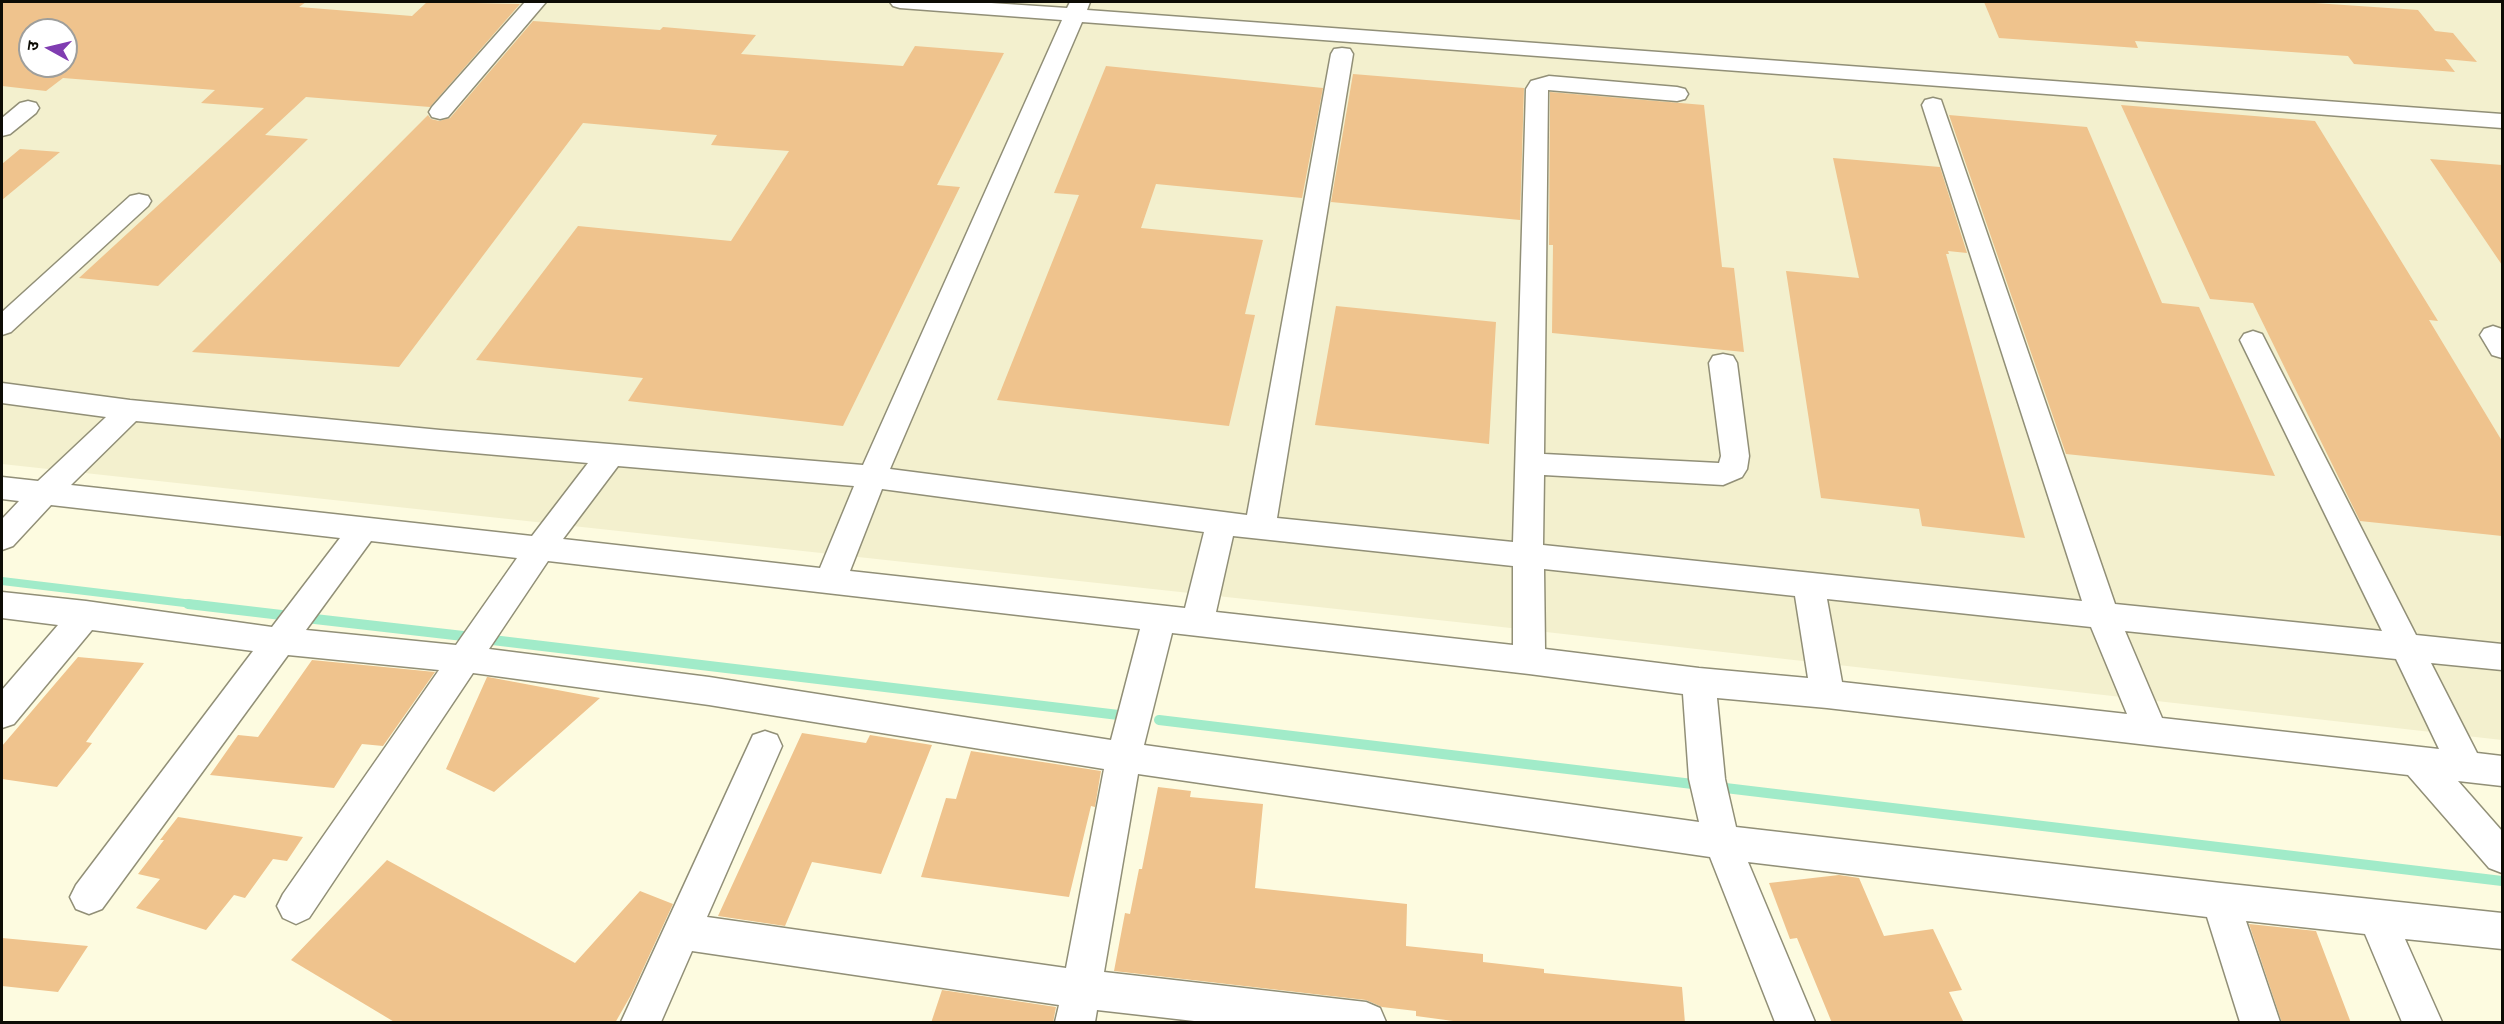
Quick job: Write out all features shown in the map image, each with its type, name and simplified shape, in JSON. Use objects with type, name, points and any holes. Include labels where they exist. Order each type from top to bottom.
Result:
[{"type":"street","points":[[440,112],[536,2]]},
{"type":"street","points":[[900,2],[1077,8],[2502,121]]},
{"type":"street","points":[[830,581],[872,477],[1077,8]]},
{"type":"street","points":[[1260,528],[1342,54]]},
{"type":"street","points":[[1529,660],[1527,556],[1537,89],[1549,83],[1677,94]]},
{"type":"street","points":[[1933,105],[2102,614],[2151,731]]},
{"type":"street","points":[[2,129],[28,108]]},
{"type":"street","points":[[2,326],[139,201]]},
{"type":"street","points":[[2253,340],[2466,767]]},
{"type":"street","points":[[1529,464],[1723,474],[1732,469],[1735,456],[1723,363]]},
{"type":"street","points":[[2,393],[130,410],[609,456],[872,477],[1260,528],[2502,657]]},
{"type":"street","points":[[2,538],[43,494],[130,410]]},
{"type":"street","points":[[296,906],[540,549],[609,456]]},
{"type":"street","points":[[2,488],[1198,622],[1699,682],[1827,694],[2502,771]]},
{"type":"street","points":[[1198,622],[1221,522]]},
{"type":"street","points":[[89,897],[363,529]]},
{"type":"street","points":[[1809,585],[1827,694]]},
{"type":"street","points":[[2,605],[86,615],[293,624],[475,646],[763,699],[1124,757],[1722,842],[2221,901],[2502,931]]},
{"type":"street","points":[[2,714],[86,615]]},
{"type":"street","points":[[1078,1006],[1124,757],[1159,619]]},
{"type":"street","points":[[1699,682],[1710,792],[1722,842],[1795,1023]]},
{"type":"street","points":[[641,1023],[765,746]]},
{"type":"street","points":[[2418,762],[2502,856]]},
{"type":"street","points":[[2221,901],[2260,1023]]},
{"type":"street","points":[[2377,918],[2422,1023]]},
{"type":"street","points":[[683,932],[1078,1006],[1366,1023]]},
{"type":"shaded area","points":[[2,2],[2502,2],[2502,740],[1484,625],[2,464]]},
{"type":"building","points":[[2,2],[306,2],[299,7],[412,16],[427,2],[520,4],[430,107],[306,97],[265,135],[308,139],[158,286],[79,278],[264,108],[201,103],[215,90],[63,78],[46,91],[2,86]]},
{"type":"building","points":[[1984,2],[2300,2],[2418,10],[2435,31],[2453,33],[2477,62],[2445,59],[2455,72],[2354,64],[2348,56],[2135,41],[2138,48],[1999,38]]},
{"type":"building","points":[[533,21],[660,30],[663,27],[756,35],[741,54],[903,66],[915,46],[1004,53],[937,185],[960,187],[843,426],[628,401],[643,378],[476,360],[578,226],[731,241],[789,151],[711,145],[717,135],[583,123],[399,367],[192,352],[428,115],[431,119],[439,121],[450,118]]},
{"type":"building","points":[[1106,66],[1323,88],[1302,198],[1156,184],[1141,228],[1263,240],[1245,314],[1255,315],[1229,426],[997,400],[1079,195],[1054,193]]},
{"type":"building","points":[[1353,74],[1524,88],[1520,220],[1331,202]]},
{"type":"building","points":[[1550,92],[1704,105],[1722,267],[1734,268],[1744,352],[1552,333],[1553,245],[1549,245]]},
{"type":"building","points":[[2121,105],[2315,121],[2438,321],[2429,320],[2502,441],[2502,536],[2360,521],[2253,303],[2210,299]]},
{"type":"building","points":[[1949,115],[2087,127],[2162,303],[2199,307],[2275,476],[2066,454]]},
{"type":"building","points":[[20,149],[60,152],[2,200],[2,164]]},
{"type":"building","points":[[1833,158],[1940,167],[1967,253],[1948,251],[1949,254],[1946,254],[2025,538],[1922,526],[1919,509],[1821,498],[1786,271],[1859,278]]},
{"type":"building","points":[[2430,159],[2502,165],[2502,265]]},
{"type":"building","points":[[1336,306],[1496,322],[1489,444],[1315,425]]},
{"type":"building","points":[[78,657],[144,663],[86,742],[92,743],[57,787],[2,779],[2,746]]},
{"type":"building","points":[[312,660],[435,672],[383,746],[362,744],[334,788],[210,775],[238,735],[258,737]]},
{"type":"building","points":[[487,677],[600,698],[494,792],[446,769]]},
{"type":"building","points":[[802,733],[866,743],[870,735],[932,745],[881,874],[812,862],[785,926],[718,916]]},
{"type":"building","points":[[971,751],[1101,771],[1095,807],[1091,806],[1069,897],[921,877],[946,798],[956,799]]},
{"type":"building","points":[[1158,787],[1191,791],[1190,797],[1263,804],[1255,888],[1407,904],[1406,946],[1483,954],[1483,962],[1544,969],[1544,973],[1682,987],[1685,1023],[1468,1023],[1416,1016],[1416,1011],[1382,1007],[1366,1000],[1114,971],[1125,913],[1130,914],[1139,869],[1142,869]]},
{"type":"building","points":[[178,817],[303,837],[287,861],[273,859],[245,898],[234,895],[206,930],[136,908],[160,879],[138,874]]},
{"type":"building","points":[[387,860],[575,963],[640,891],[673,904],[631,995],[615,1023],[396,1023],[291,960]]},
{"type":"building","points":[[1839,875],[1859,878],[1884,936],[1933,929],[1962,990],[1949,992],[1964,1023],[1832,1023],[1797,938],[1790,939],[1769,883]]},
{"type":"building","points":[[2249,924],[2316,931],[2351,1023],[2282,1023]]},
{"type":"building","points":[[2,938],[88,946],[58,992],[2,986]]},
{"type":"building","points":[[942,990],[1056,1007],[1053,1023],[931,1023]]},
{"type":"waterway","points":[[2,581],[201,605]]},
{"type":"waterway","points":[[188,604],[290,616]]},
{"type":"waterway","points":[[306,618],[472,637]]},
{"type":"waterway","points":[[484,639],[1127,716]]},
{"type":"waterway","points":[[1159,720],[1701,785]]},
{"type":"waterway","points":[[1717,787],[2502,881]]}]
